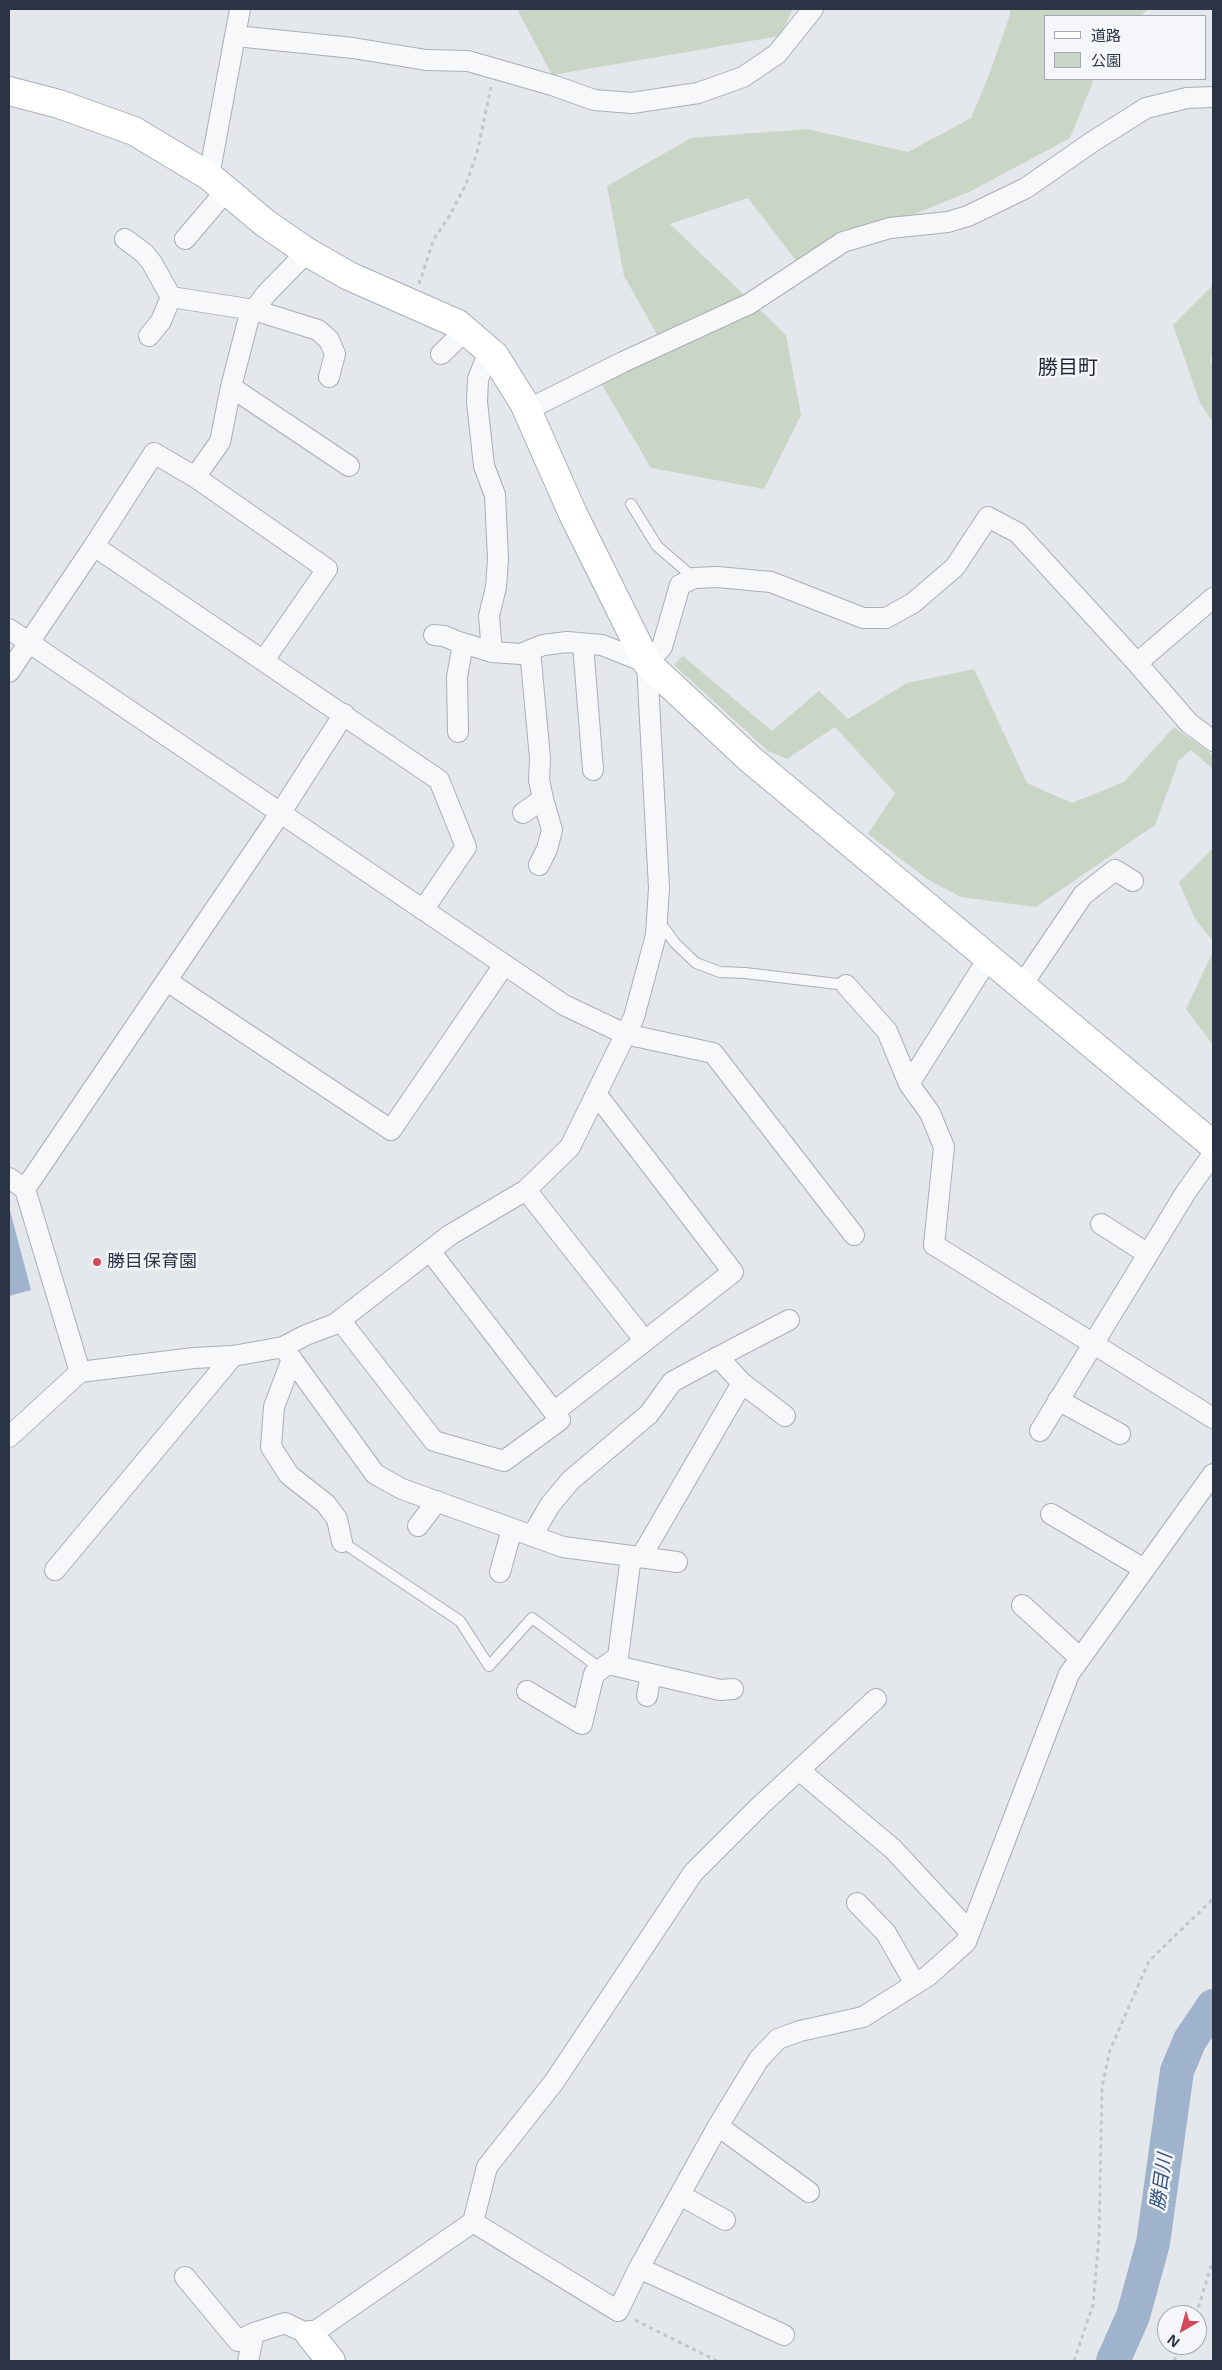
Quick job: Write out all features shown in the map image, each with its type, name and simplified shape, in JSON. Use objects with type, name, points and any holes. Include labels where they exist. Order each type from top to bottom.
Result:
[{"type":"street","points":[[185,239],[217,184],[240,9]]},
{"type":"street","points":[[236,36],[353,48],[426,60],[468,61],[594,100],[632,103],[698,94],[743,77],[778,54],[812,9]]},
{"type":"street","points":[[9,91],[59,104],[134,131],[217,184],[265,223],[307,252],[349,276],[458,324],[494,355],[527,410],[572,514],[647,663],[750,759],[1213,1145]]},
{"type":"street","points":[[527,410],[623,362],[749,304],[843,242],[890,228],[948,222],[968,216],[1026,188],[1092,142],[1146,108],[1187,98],[1213,97]]},
{"type":"street","points":[[125,239],[144,253],[152,263],[171,297]]},
{"type":"street","points":[[195,477],[220,442],[231,387],[249,317],[266,294],[307,252]]},
{"type":"street","points":[[171,297],[254,310],[318,330],[329,340],[335,354],[329,377]]},
{"type":"street","points":[[149,336],[161,321],[171,297]]},
{"type":"street","points":[[441,354],[465,331]]},
{"type":"street","points":[[489,351],[478,380],[477,402],[484,466],[495,495],[498,559],[496,587],[490,616],[492,652]]},
{"type":"street","points":[[231,387],[349,466]]},
{"type":"street","points":[[9,672],[154,453],[195,477],[327,569],[264,660]]},
{"type":"street","points":[[9,1437],[80,1372],[194,1358],[288,1353],[340,1320],[450,1236],[526,1190],[570,1147],[634,1017],[656,935],[659,888],[647,663],[662,647],[680,585],[694,578],[717,577],[771,582],[863,618],[886,618],[913,603],[955,567],[988,517],[1018,533],[1189,723],[1213,740]]},
{"type":"street","points":[[94,546],[439,780],[466,847],[424,910]]},
{"type":"street","points":[[1137,663],[1213,598]]},
{"type":"street","points":[[9,629],[564,1005],[625,1034],[713,1053],[854,1235]]},
{"type":"street","points":[[434,635],[444,636],[463,644],[492,652],[521,654],[543,645],[559,643],[602,645],[647,663]]},
{"type":"street","points":[[458,732],[457,677],[463,644]]},
{"type":"street","points":[[583,644],[593,770]]},
{"type":"street","points":[[530,650],[540,758],[539,780],[552,830],[547,849],[539,866]]},
{"type":"street","points":[[25,1189],[281,812],[344,714]]},
{"type":"street","points":[[523,813],[543,799]]},
{"type":"street","points":[[1022,985],[1076,919],[1083,895],[1115,870],[1132,881]]},
{"type":"street","points":[[909,1084],[989,957]]},
{"type":"street","points":[[166,980],[391,1130],[504,965]]},
{"type":"street","points":[[846,985],[887,1031],[909,1084],[930,1113],[944,1147],[934,1245],[1213,1418]]},
{"type":"street","points":[[554,1412],[733,1272],[597,1095]]},
{"type":"street","points":[[1040,1430],[1186,1192],[1213,1154]]},
{"type":"street","points":[[9,1178],[25,1189],[80,1372]]},
{"type":"street","points":[[526,1190],[645,1341]]},
{"type":"street","points":[[1101,1224],[1148,1254]]},
{"type":"street","points":[[340,1320],[434,1441],[504,1461],[560,1420],[430,1251]]},
{"type":"street","points":[[532,1536],[550,1505],[571,1480],[649,1414],[672,1382],[789,1320]]},
{"type":"street","points":[[288,1353],[375,1474],[402,1489],[563,1547],[677,1562]]},
{"type":"street","points":[[288,1353],[274,1407],[271,1446],[289,1475],[326,1504],[338,1519],[342,1542]]},
{"type":"street","points":[[55,1570],[233,1356]]},
{"type":"street","points":[[718,1356],[742,1383],[785,1416]]},
{"type":"street","points":[[527,1691],[582,1724],[594,1674],[618,1657],[636,1557],[742,1383]]},
{"type":"street","points":[[1058,1400],[1120,1434]]},
{"type":"street","points":[[473,2222],[618,2311],[639,2268],[718,2126],[759,2059],[778,2039],[800,2031],[863,2017],[928,1976],[966,1942],[1069,1674],[1079,1657],[1213,1474]]},
{"type":"street","points":[[418,1526],[437,1501]]},
{"type":"street","points":[[1051,1514],[1144,1569]]},
{"type":"street","points":[[500,1572],[512,1529]]},
{"type":"street","points":[[1022,1605],[1079,1657]]},
{"type":"street","points":[[605,1666],[651,1674],[720,1690],[733,1689]]},
{"type":"street","points":[[647,1696],[651,1674]]},
{"type":"street","points":[[310,2335],[473,2222],[487,2167],[554,2082],[693,1873],[798,1770],[876,1699]]},
{"type":"street","points":[[798,1770],[893,1849],[970,1932]]},
{"type":"street","points":[[857,1902],[886,1933],[915,1984]]},
{"type":"street","points":[[718,2126],[809,2192]]},
{"type":"street","points":[[680,2194],[724,2220]]},
{"type":"street","points":[[639,2268],[784,2335]]},
{"type":"street","points":[[185,2277],[238,2341],[254,2333],[285,2323],[310,2335],[330,2361]]},
{"type":"street","points":[[248,2361],[254,2333]]},
{"type":"lane","points":[[631,504],[657,546],[694,578]]},
{"type":"lane","points":[[657,918],[675,943],[696,963],[720,972],[745,973],[846,985]]},
{"type":"lane","points":[[342,1542],[460,1621],[489,1666],[532,1618],[605,1666]]},
{"type":"path","points":[[414,304],[434,239],[450,215],[466,184],[477,153],[495,68]]},
{"type":"path","points":[[1074,2361],[1093,2305],[1099,2237],[1102,2087],[1110,2050],[1149,1961],[1213,1900]]},
{"type":"path","points":[[1199,2305],[1213,2260]]},
{"type":"path","points":[[618,2311],[717,2361]]},
{"type":"green space","points":[[517,9],[793,9],[780,36],[552,75]]},
{"type":"green space","points":[[1010,9],[1148,9],[1142,15],[1044,15],[1044,80],[1094,80],[1070,138],[971,191],[797,262],[748,198],[670,224],[786,335],[801,415],[764,489],[651,468],[595,373],[661,341],[624,276],[607,186],[691,138],[807,129],[908,152],[971,118],[989,75],[1010,15]]},
{"type":"green space","points":[[1213,285],[1213,356],[1210,360],[1213,365],[1213,422],[1200,403],[1173,325]]},
{"type":"green space","points":[[683,656],[772,731],[819,691],[848,719],[907,683],[974,669],[1027,783],[1072,803],[1124,782],[1174,727],[1213,755],[1213,769],[1191,750],[1179,760],[1155,825],[1036,907],[961,897],[927,879],[868,834],[895,793],[835,727],[787,759],[768,751],[674,665]]},
{"type":"green space","points":[[1213,848],[1213,941],[1195,919],[1179,882]]},
{"type":"green space","points":[[1213,952],[1213,1045],[1186,1009]]},
{"type":"water","points":[[9,1207],[31,1290],[9,1296]]},
{"type":"waterway","name":"勝目川","points":[[1113,2361],[1133,2316],[1153,2243],[1177,2071],[1190,2040],[1213,2006]]},
{"type":"place","name":"勝目保育園","points":[[97,1262]]},
{"type":"district","name":"勝目町","points":[[1068,368]]}]
